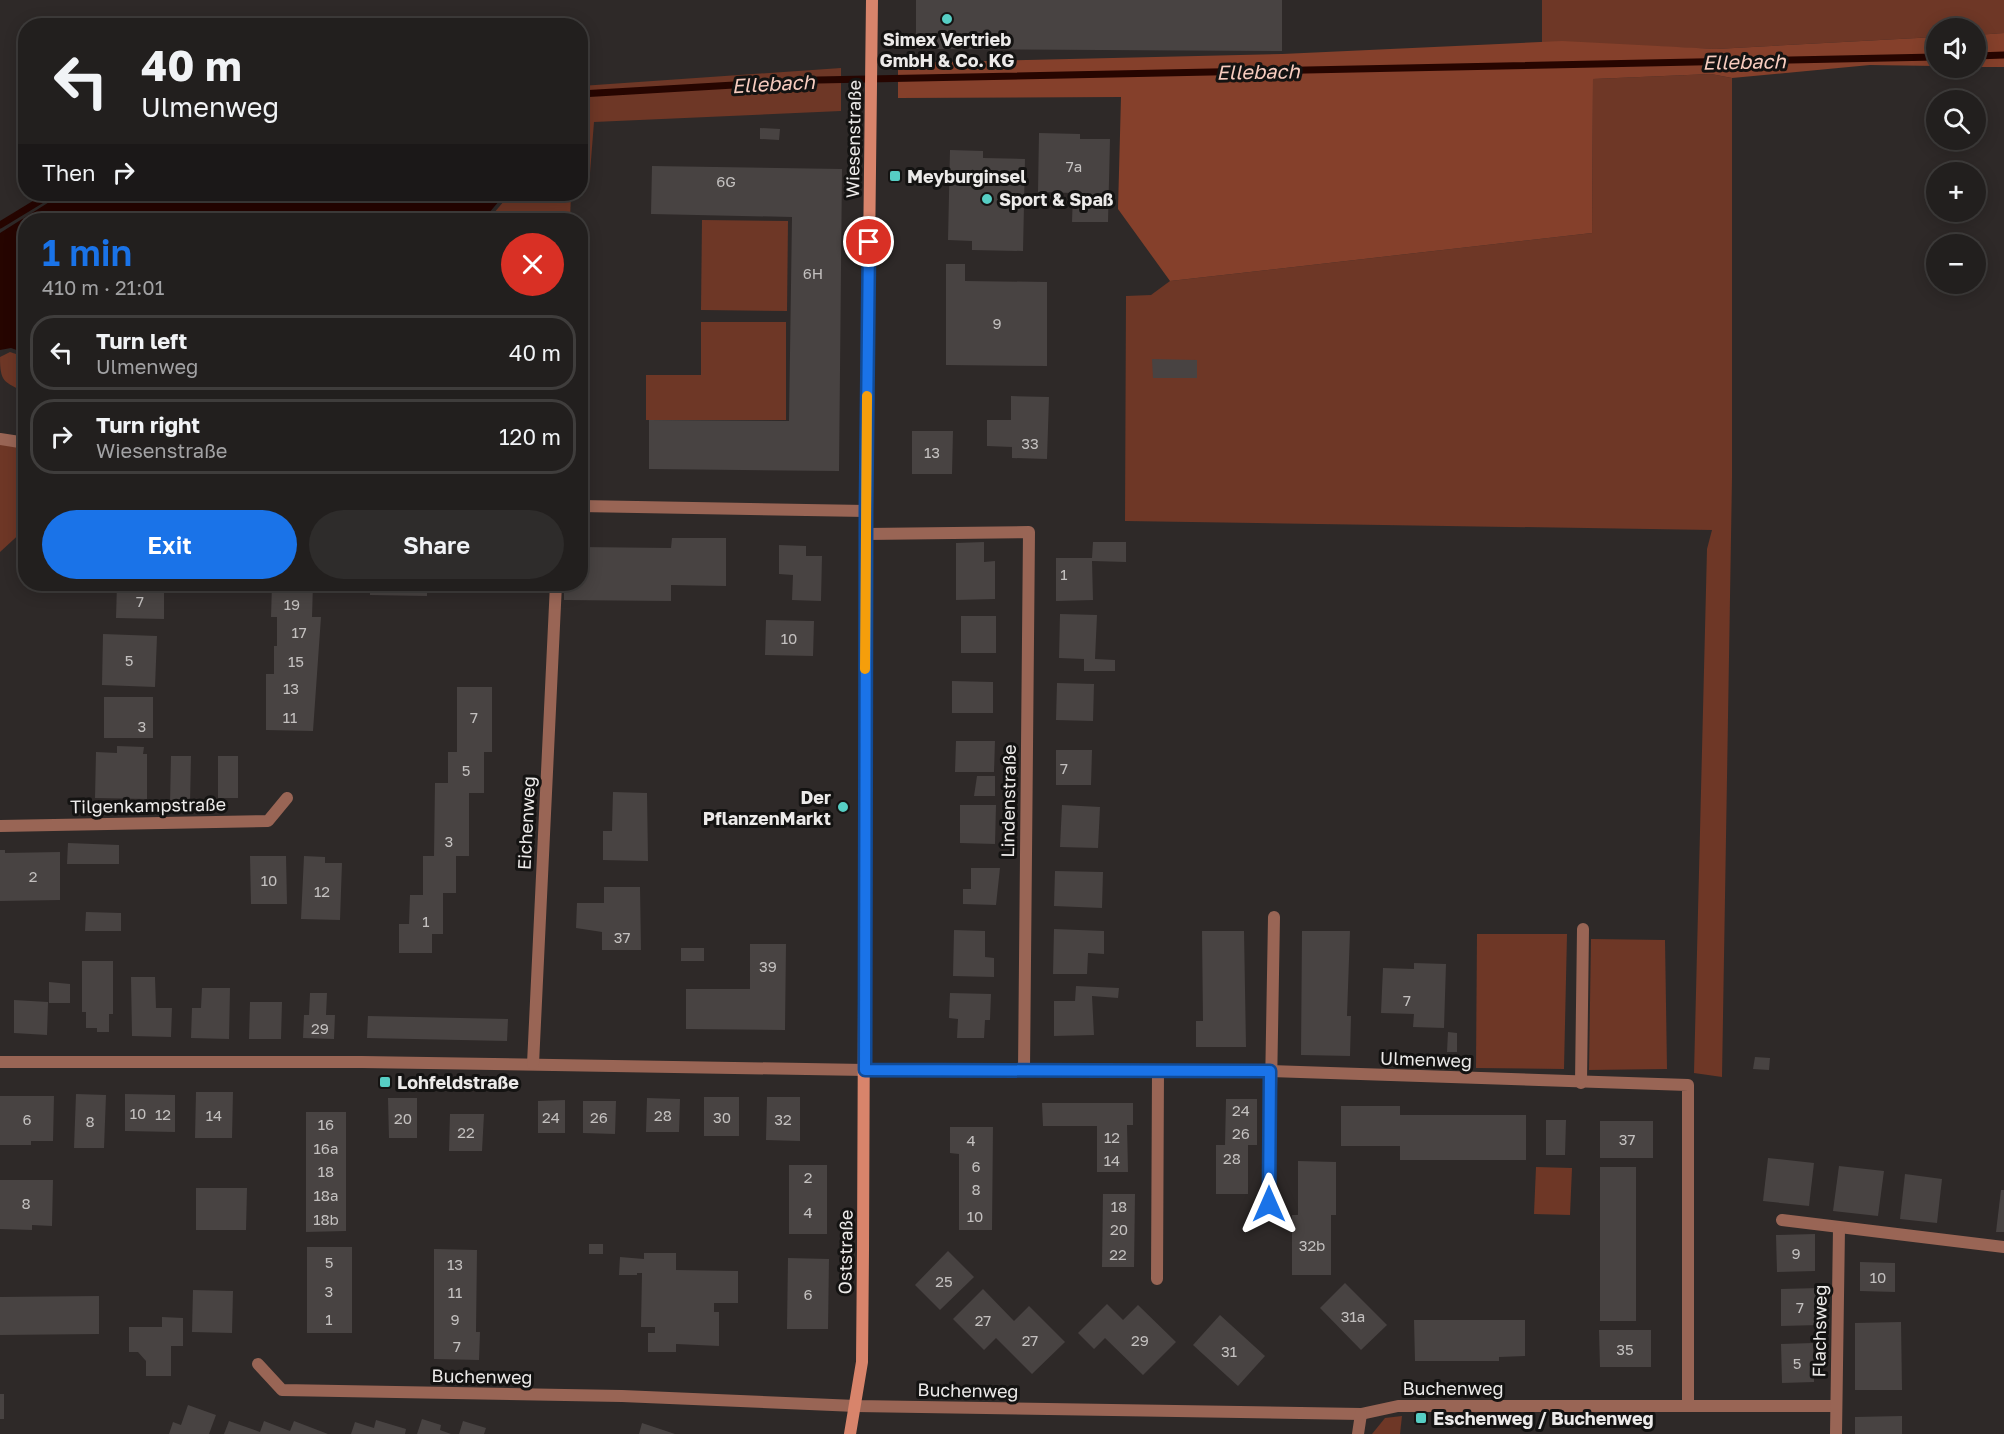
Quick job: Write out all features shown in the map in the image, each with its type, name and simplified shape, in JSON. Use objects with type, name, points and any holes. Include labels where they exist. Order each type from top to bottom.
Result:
[{"type":"main road","name":"Wiesenstraße","points":[[865,1070],[866,511],[872,0]]},
{"type":"main road","name":"Oststraße","points":[[850,1434],[861,1362],[865,1070]]},
{"type":"street","points":[[0,439],[18,442]]},
{"type":"street","points":[[588,506],[866,511]]},
{"type":"street","name":"Lindenstraße","points":[[866,534],[1029,532],[1024,1070]]},
{"type":"street","name":"Eichenweg","points":[[533,1064],[556,591]]},
{"type":"street","name":"Tilgenkampstraße","points":[[0,826],[268,821],[287,798]]},
{"type":"street","points":[[1269,1204],[1274,917]]},
{"type":"street","points":[[1581,1083],[1583,929]]},
{"type":"street","points":[[0,1062],[533,1064],[865,1070]]},
{"type":"street","name":"Ulmenweg","points":[[865,1070],[1270,1071],[1688,1085],[1688,1405]]},
{"type":"street","points":[[1157,1279],[1158,1071]]},
{"type":"street","points":[[1782,1220],[2004,1247]]},
{"type":"street","name":"Flachsweg","points":[[1836,1434],[1839,1228]]},
{"type":"street","name":"Buchenweg","points":[[258,1364],[282,1390],[622,1396],[856,1406],[1361,1414],[1398,1406],[1836,1406]]},
{"type":"street","points":[[1358,1434],[1361,1414]]},
{"type":"shaded area","points":[[1542,0],[2004,0],[2004,33],[1986,34],[1986,18],[1926,18],[1926,38],[1716,49],[1542,42]]},
{"type":"shaded area","points":[[2004,33],[2004,67],[1986,67],[1986,34]]},
{"type":"shaded area","points":[[1926,38],[1926,66],[1870,65],[1732,78],[1711,74],[1593,79],[1592,233],[1170,281],[1118,209],[1121,97],[898,98],[898,63],[1282,54],[1562,41],[1716,49]]},
{"type":"shaded area","points":[[841,68],[841,111],[594,122],[590,173],[588,173],[588,86]]},
{"type":"shaded area","points":[[1711,74],[1732,78],[1732,478],[1722,1077],[1694,1073],[1707,549],[1712,530],[1125,521],[1126,296],[1151,295],[1170,281],[1592,233],[1593,79]]},
{"type":"shaded area","points":[[51,201],[499,201],[489,213],[32,213]]},
{"type":"shaded area","points":[[504,201],[571,201],[570,213],[494,213]]},
{"type":"shaded area","points":[[702,220],[788,221],[787,311],[701,310]]},
{"type":"shaded area","points":[[18,222],[18,350],[11,348],[0,350],[0,233]]},
{"type":"shaded area","points":[[701,322],[786,322],[786,420],[646,420],[646,375],[701,375]]},
{"type":"shaded area","points":[[10,352],[18,355],[18,388],[8,383],[2,376],[0,357]]},
{"type":"shaded area","points":[[0,444],[18,447],[18,535],[0,552]]},
{"type":"shaded area","points":[[1477,934],[1567,934],[1564,1069],[1476,1068]]},
{"type":"shaded area","points":[[1591,939],[1665,940],[1667,1069],[1589,1070]]},
{"type":"shaded area","points":[[1536,1167],[1572,1168],[1570,1215],[1534,1214]]},
{"type":"shaded area","points":[[1402,1416],[1400,1434],[1372,1434],[1385,1418]]},
{"type":"building","points":[[916,0],[1282,0],[1282,51],[916,49]]},
{"type":"building","points":[[760,128],[780,129],[779,140],[760,139]]},
{"type":"building","points":[[1039,133],[1080,134],[1080,139],[1110,139],[1108,222],[1072,222],[1073,193],[1038,192]]},
{"type":"building","name":"Sport & Spaß","points":[[950,150],[983,151],[983,158],[1025,159],[1023,251],[972,250],[972,241],[948,240]]},
{"type":"building","points":[[652,166],[842,169],[839,471],[649,469],[649,420],[789,421],[792,217],[651,214]]},
{"type":"building","points":[[946,264],[965,264],[965,281],[1047,282],[1047,366],[946,365]]},
{"type":"building","points":[[1152,359],[1197,360],[1197,378],[1153,378]]},
{"type":"building","points":[[1011,396],[1049,397],[1047,459],[1012,458],[1012,447],[987,446],[987,420],[1011,420]]},
{"type":"building","points":[[912,431],[953,431],[952,474],[912,474]]},
{"type":"building","points":[[672,538],[726,538],[726,586],[671,585],[671,601],[564,600],[564,591],[588,591],[588,547],[671,548]]},
{"type":"building","points":[[984,542],[984,562],[995,561],[995,599],[956,600],[956,543]]},
{"type":"building","points":[[1093,542],[1126,542],[1126,562],[1092,561],[1093,600],[1056,601],[1056,558],[1092,558]]},
{"type":"building","points":[[779,545],[806,546],[806,556],[822,556],[821,601],[792,600],[793,575],[779,574]]},
{"type":"building","points":[[117,591],[164,591],[164,619],[116,618]]},
{"type":"building","points":[[272,591],[313,591],[312,617],[321,617],[313,731],[266,730],[266,674],[274,674],[274,646],[277,646],[277,617],[271,617]]},
{"type":"building","points":[[370,591],[427,591],[427,596],[370,595]]},
{"type":"building","points":[[1060,614],[1097,615],[1095,659],[1115,660],[1115,671],[1084,671],[1084,659],[1059,658]]},
{"type":"building","points":[[961,616],[996,616],[996,653],[961,653]]},
{"type":"building","points":[[766,620],[814,621],[813,656],[765,655]]},
{"type":"building","points":[[103,634],[157,636],[155,687],[102,685]]},
{"type":"building","points":[[952,681],[993,682],[993,713],[952,713]]},
{"type":"building","points":[[1057,683],[1094,684],[1093,721],[1056,720]]},
{"type":"building","points":[[457,687],[492,687],[492,752],[484,752],[484,793],[469,793],[469,856],[456,856],[456,893],[443,893],[443,934],[432,934],[432,953],[399,953],[399,924],[409,924],[410,895],[423,895],[423,856],[434,856],[435,783],[448,783],[448,752],[457,752]]},
{"type":"building","points":[[104,697],[153,697],[153,738],[104,738]]},
{"type":"building","points":[[956,741],[995,741],[994,772],[955,772]]},
{"type":"building","points":[[117,746],[144,747],[143,754],[147,754],[147,799],[95,798],[96,752],[117,753]]},
{"type":"building","points":[[1056,750],[1092,750],[1091,785],[1056,785]]},
{"type":"building","points":[[171,756],[191,756],[190,804],[170,804]]},
{"type":"building","points":[[218,756],[238,756],[238,798],[218,798]]},
{"type":"building","points":[[977,776],[995,776],[995,796],[974,796]]},
{"type":"building","points":[[613,792],[647,793],[648,861],[603,860],[603,831],[612,831]]},
{"type":"building","points":[[960,805],[996,805],[995,844],[960,843]]},
{"type":"building","points":[[1062,805],[1100,807],[1098,848],[1060,847]]},
{"type":"building","points":[[68,843],[119,845],[119,864],[67,864]]},
{"type":"building","points":[[0,850],[5,850],[5,853],[60,852],[60,900],[0,901]]},
{"type":"building","points":[[250,856],[286,856],[287,904],[251,904]]},
{"type":"building","points":[[304,856],[325,857],[325,863],[342,863],[340,920],[301,919]]},
{"type":"building","points":[[971,868],[1000,868],[996,905],[963,904],[963,889],[971,889]]},
{"type":"building","points":[[1055,871],[1103,872],[1102,908],[1054,906]]},
{"type":"building","points":[[604,887],[640,887],[641,950],[602,950],[602,932],[576,928],[577,903],[604,903]]},
{"type":"building","points":[[86,912],[121,913],[121,931],[85,931]]},
{"type":"building","points":[[1054,929],[1104,931],[1104,954],[1088,953],[1087,974],[1053,974]]},
{"type":"building","points":[[954,930],[985,931],[985,957],[994,958],[994,977],[953,976]]},
{"type":"building","points":[[1202,931],[1244,931],[1246,1047],[1196,1047],[1196,1021],[1203,1021]]},
{"type":"building","points":[[1302,931],[1350,931],[1347,1016],[1351,1016],[1350,1056],[1301,1055]]},
{"type":"building","points":[[750,944],[786,944],[785,1030],[686,1029],[686,989],[750,989]]},
{"type":"building","points":[[681,948],[704,948],[704,961],[681,961]]},
{"type":"building","points":[[82,961],[113,961],[113,1014],[109,1014],[109,1032],[97,1032],[97,1028],[86,1028],[86,1012],[82,1012]]},
{"type":"building","points":[[1414,963],[1446,964],[1444,1028],[1413,1027],[1414,1014],[1381,1013],[1383,968],[1414,969]]},
{"type":"building","points":[[131,977],[155,977],[156,1008],[172,1008],[171,1037],[132,1036]]},
{"type":"building","points":[[49,982],[70,984],[70,1003],[49,1003]]},
{"type":"building","points":[[1076,986],[1119,988],[1118,998],[1092,996],[1094,1035],[1054,1036],[1054,1001],[1075,1001]]},
{"type":"building","points":[[202,988],[230,988],[229,1039],[191,1038],[192,1008],[201,1008]]},
{"type":"building","points":[[310,993],[327,993],[326,1015],[335,1015],[334,1039],[303,1038],[304,1015],[309,1015]]},
{"type":"building","points":[[950,993],[991,994],[990,1020],[985,1020],[984,1038],[957,1038],[958,1019],[949,1018]]},
{"type":"building","points":[[14,1000],[48,1002],[47,1035],[14,1033]]},
{"type":"building","points":[[250,1002],[282,1002],[281,1039],[249,1039]]},
{"type":"building","points":[[368,1016],[508,1019],[507,1041],[367,1038]]},
{"type":"building","points":[[1448,1032],[1457,1033],[1457,1052],[1447,1052]]},
{"type":"building","points":[[1755,1057],[1770,1058],[1769,1070],[1753,1069]]},
{"type":"building","points":[[196,1092],[233,1092],[232,1138],[195,1138]]},
{"type":"building","points":[[76,1094],[106,1095],[104,1148],[74,1148]]},
{"type":"building","points":[[125,1094],[175,1095],[175,1132],[125,1131]]},
{"type":"building","points":[[0,1096],[54,1096],[53,1141],[31,1141],[31,1145],[0,1145]]},
{"type":"building","points":[[704,1097],[739,1097],[739,1136],[704,1136]]},
{"type":"building","points":[[767,1097],[800,1097],[800,1141],[766,1140]]},
{"type":"building","points":[[388,1098],[417,1098],[417,1138],[389,1138]]},
{"type":"building","points":[[647,1098],[680,1099],[679,1132],[646,1132]]},
{"type":"building","points":[[1226,1099],[1257,1099],[1257,1145],[1248,1145],[1248,1194],[1216,1194],[1216,1145],[1225,1145]]},
{"type":"building","points":[[565,1100],[565,1133],[538,1133],[538,1101]]},
{"type":"building","points":[[583,1101],[616,1101],[615,1134],[583,1133]]},
{"type":"building","points":[[1042,1103],[1133,1103],[1133,1125],[1127,1125],[1128,1172],[1097,1172],[1097,1126],[1043,1126]]},
{"type":"building","points":[[1341,1106],[1400,1106],[1400,1115],[1526,1115],[1526,1160],[1400,1160],[1400,1146],[1341,1146]]},
{"type":"building","points":[[306,1112],[346,1112],[346,1231],[306,1232]]},
{"type":"building","points":[[450,1114],[484,1114],[482,1151],[449,1151]]},
{"type":"building","points":[[1546,1120],[1566,1120],[1565,1155],[1546,1155]]},
{"type":"building","points":[[1600,1121],[1653,1121],[1653,1158],[1600,1158]]},
{"type":"building","points":[[950,1127],[993,1127],[992,1230],[959,1230],[959,1154],[950,1153]]},
{"type":"building","points":[[1768,1158],[1814,1163],[1809,1206],[1763,1201]]},
{"type":"building","points":[[1298,1161],[1336,1162],[1336,1215],[1331,1215],[1331,1275],[1292,1275],[1292,1215],[1298,1215]]},
{"type":"building","points":[[789,1165],[827,1165],[827,1234],[789,1234]]},
{"type":"building","points":[[1839,1166],[1884,1171],[1878,1216],[1833,1211]]},
{"type":"building","points":[[1600,1167],[1636,1167],[1636,1321],[1600,1321]]},
{"type":"building","points":[[1905,1174],[1942,1179],[1937,1223],[1900,1219]]},
{"type":"building","points":[[0,1180],[53,1180],[52,1226],[32,1225],[32,1230],[0,1229]]},
{"type":"building","points":[[196,1188],[247,1188],[246,1230],[196,1230]]},
{"type":"building","points":[[2001,1190],[2004,1190],[2004,1232],[1996,1232]]},
{"type":"building","points":[[1103,1194],[1135,1194],[1134,1267],[1102,1267]]},
{"type":"building","points":[[1815,1234],[1815,1271],[1777,1272],[1776,1235]]},
{"type":"building","points":[[589,1244],[603,1244],[603,1254],[589,1254]]},
{"type":"building","points":[[307,1247],[352,1247],[352,1333],[307,1333]]},
{"type":"building","points":[[434,1249],[477,1250],[476,1332],[480,1332],[479,1360],[434,1359]]},
{"type":"building","points":[[948,1251],[974,1277],[940,1310],[915,1285]]},
{"type":"building","points":[[644,1253],[676,1253],[676,1270],[738,1271],[738,1303],[714,1303],[714,1312],[719,1312],[719,1346],[676,1344],[676,1352],[648,1352],[648,1333],[655,1333],[655,1327],[641,1327],[642,1273],[619,1275],[620,1257],[644,1259]]},
{"type":"building","points":[[788,1258],[829,1259],[828,1329],[787,1329]]},
{"type":"building","points":[[1860,1262],[1895,1263],[1895,1292],[1860,1291]]},
{"type":"building","points":[[1345,1283],[1387,1325],[1361,1350],[1320,1308]]},
{"type":"building","points":[[1819,1288],[1819,1325],[1781,1326],[1781,1289]]},
{"type":"building","points":[[983,1289],[1014,1321],[1029,1306],[1065,1342],[1032,1374],[996,1338],[984,1350],[953,1319]]},
{"type":"building","points":[[193,1290],[233,1291],[232,1333],[192,1332]]},
{"type":"building","points":[[99,1296],[99,1334],[0,1335],[0,1297]]},
{"type":"building","points":[[1107,1304],[1123,1320],[1138,1305],[1176,1342],[1143,1375],[1105,1338],[1094,1349],[1078,1333]]},
{"type":"building","points":[[1220,1315],[1265,1356],[1238,1386],[1193,1345]]},
{"type":"building","points":[[162,1317],[183,1318],[183,1346],[171,1346],[171,1376],[146,1376],[146,1361],[138,1352],[129,1352],[129,1327],[162,1327]]},
{"type":"building","points":[[1414,1320],[1525,1320],[1525,1356],[1499,1357],[1499,1361],[1415,1361]]},
{"type":"building","points":[[1901,1322],[1902,1390],[1855,1390],[1855,1323]]},
{"type":"building","points":[[1599,1330],[1651,1330],[1651,1367],[1600,1367]]},
{"type":"building","points":[[1813,1343],[1814,1382],[1782,1383],[1781,1344]]},
{"type":"building","points":[[0,1394],[4,1394],[4,1419],[0,1419]]},
{"type":"building","points":[[188,1405],[216,1415],[209,1434],[169,1434],[173,1422],[181,1425]]},
{"type":"building","points":[[1902,1416],[1902,1434],[1855,1434],[1855,1417]]},
{"type":"building","points":[[422,1419],[441,1425],[440,1430],[451,1434],[417,1434]]},
{"type":"building","points":[[376,1420],[406,1429],[405,1434],[351,1434],[355,1422],[374,1428]]},
{"type":"building","points":[[229,1421],[260,1432],[264,1421],[290,1431],[294,1421],[328,1434],[224,1434]]},
{"type":"building","points":[[463,1421],[486,1428],[484,1434],[459,1434]]},
{"type":"building","points":[[642,1423],[675,1434],[639,1434]]},
{"type":"waterway","name":"Ellebach","points":[[1986,56],[2004,55]]},
{"type":"waterway","name":"Ellebach","points":[[588,94],[818,80],[1926,57]]},
{"type":"waterway","name":"Ellebach","points":[[20,213],[39,201]]},
{"type":"waterway","name":"Ellebach","points":[[0,225],[18,214]]},
{"type":"slow traffic","points":[[865,669],[867,396]]},
{"type":"place","name":"Simex Vertrieb GmbH & Co. KG","points":[[947,19]]},
{"type":"place","name":"Meyburginsel","points":[[895,176]]},
{"type":"place","name":"Sport & Spaß","points":[[987,199]]},
{"type":"place","name":"Der PflanzenMarkt","points":[[843,807]]},
{"type":"place","name":"Lohfeldstraße","points":[[385,1082]]},
{"type":"place","name":"Eschenweg / Buchenweg","points":[[1421,1418]]},
{"type":"route","points":[[869,242],[865,1070],[1270,1071],[1269,1204]]}]
